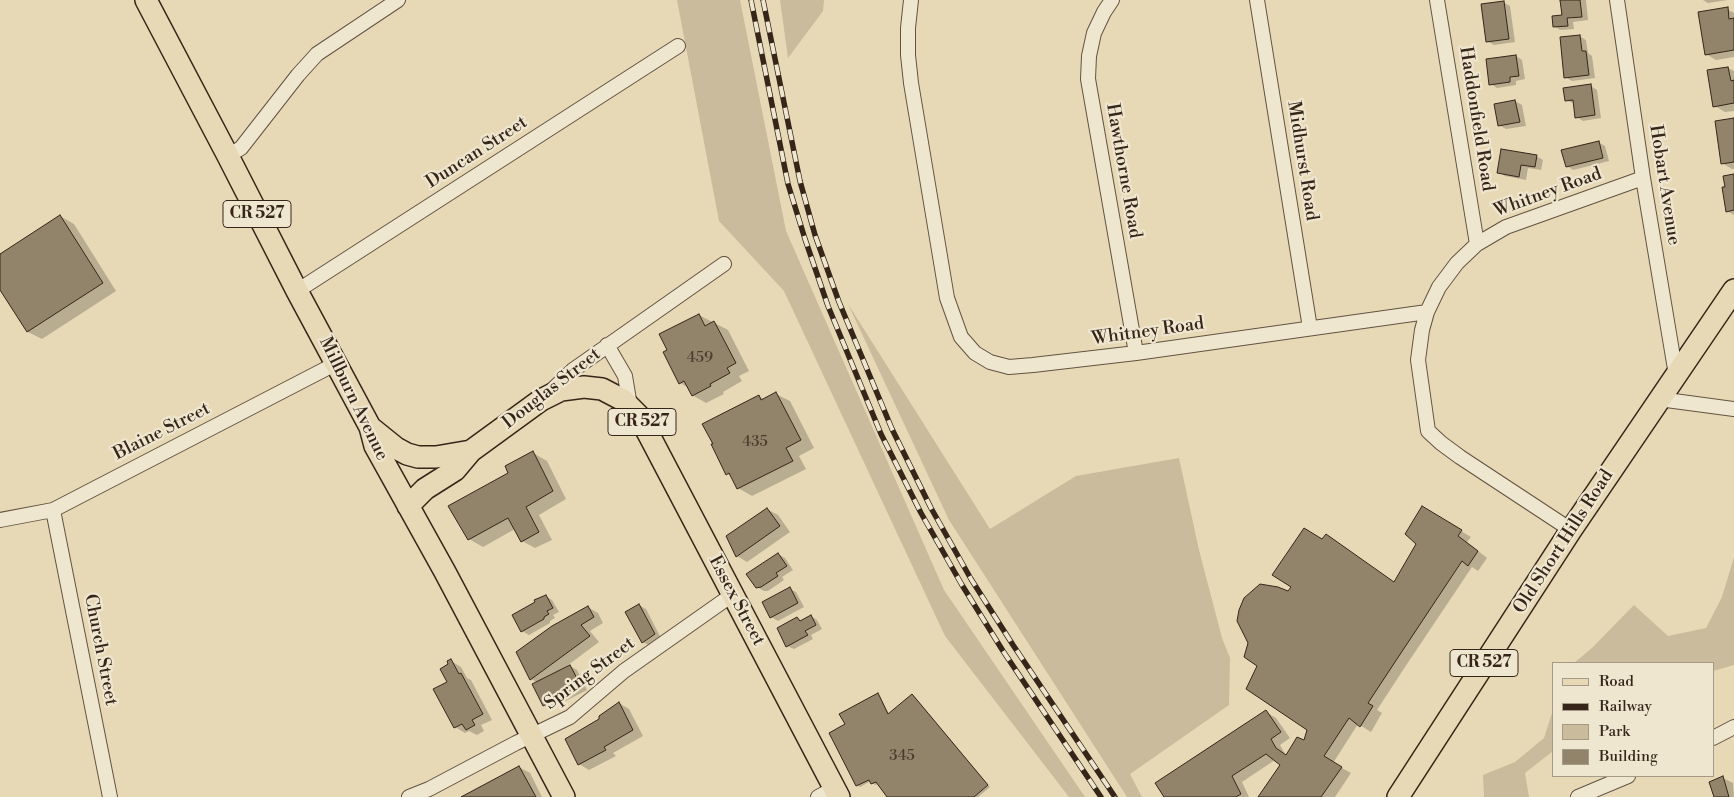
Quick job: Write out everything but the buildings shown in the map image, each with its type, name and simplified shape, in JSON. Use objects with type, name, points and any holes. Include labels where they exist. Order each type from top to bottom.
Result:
[{"type":"main road","name":"Millburn Avenue","points":[[146,0],[370,427],[375,446],[564,797]]},
{"type":"main road","name":"Old Short Hills Road","points":[[1398,797],[1571,530],[1734,290]]},
{"type":"main road","name":"Essex Street","points":[[541,400],[561,390],[584,387],[602,389],[616,395],[638,415],[732,595],[830,794]]},
{"type":"main road","name":"Douglas Street","points":[[370,427],[396,448],[418,457],[436,457],[471,450],[541,400]]},
{"type":"main road","points":[[408,506],[425,489],[455,470],[471,450]]},
{"type":"street","points":[[228,156],[241,148],[298,75],[317,54],[398,0]]},
{"type":"street","name":"Whitney Road","points":[[911,0],[908,28],[910,83],[947,298],[961,337],[975,353],[990,362],[1009,367],[1136,353],[1427,312],[1447,274],[1477,244],[1506,227],[1643,178]]},
{"type":"street","name":"Hawthorne Road","points":[[1112,0],[1094,33],[1089,56],[1088,79],[1136,353]]},
{"type":"street","name":"Midhurst Road","points":[[1257,0],[1310,328]]},
{"type":"street","name":"Haddonfield Road","points":[[1437,0],[1477,244]]},
{"type":"street","name":"Hobart Avenue","points":[[1617,0],[1643,178],[1676,375]]},
{"type":"street","name":"Duncan Street","points":[[297,291],[678,46]]},
{"type":"street","name":"Douglas Street","points":[[541,400],[573,370],[724,264]]},
{"type":"street","points":[[1427,312],[1422,330],[1418,360],[1428,431],[1454,452],[1571,530]]},
{"type":"street","name":"Essex Street","points":[[607,345],[624,376],[630,406]]},
{"type":"street","name":"Blaine Street","points":[[0,520],[53,510],[337,363]]},
{"type":"street","points":[[1659,399],[1734,409]]},
{"type":"street","name":"Church Street","points":[[53,510],[110,797]]},
{"type":"street","name":"Spring Street","points":[[409,797],[429,790],[570,717],[624,671],[732,595]]},
{"type":"street","points":[[1714,737],[1734,727]]},
{"type":"street","points":[[1578,797],[1626,777]]},
{"type":"green space","points":[[677,0],[740,0],[786,231],[944,590],[1085,797],[1069,797],[945,636],[784,291],[719,221]]},
{"type":"green space","points":[[780,0],[824,0],[823,11],[788,58]]},
{"type":"green space","points":[[848,304],[990,529],[1076,476],[1179,458],[1199,550],[1222,638],[1230,658],[1229,705],[1130,774],[1142,797],[1127,797],[949,520]]},
{"type":"green space","points":[[1734,557],[1734,665],[1714,671],[1714,662],[1575,662],[1592,648],[1634,605],[1668,636],[1706,628],[1722,597]]},
{"type":"green space","points":[[1552,713],[1552,752],[1525,773],[1529,797],[1484,797],[1483,775],[1515,762],[1544,738]]},
{"type":"railway","points":[[751,0],[788,184],[828,306],[881,434],[921,513],[962,585],[1003,651],[1101,797]]},
{"type":"railway","points":[[763,0],[800,181],[815,235],[839,302],[892,429],[931,508],[971,579],[1115,797]]}]
